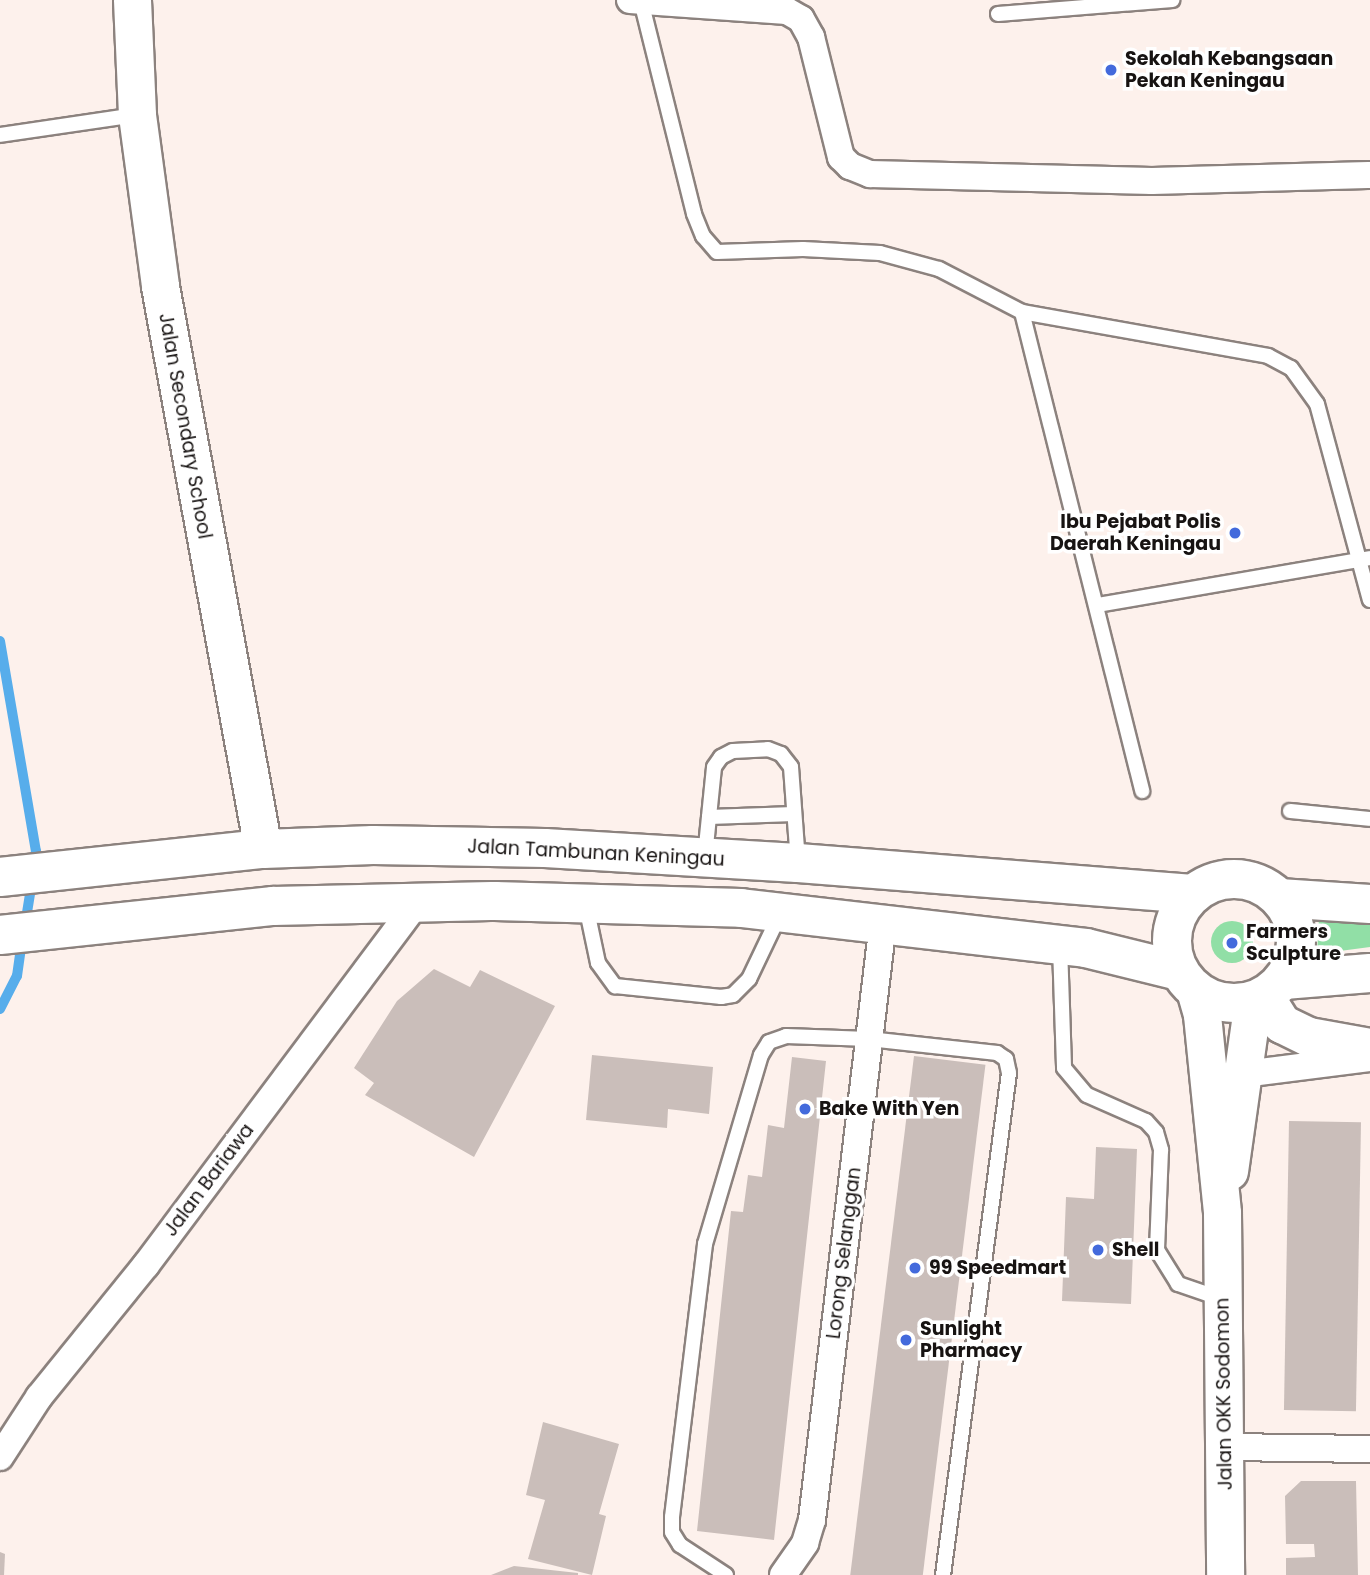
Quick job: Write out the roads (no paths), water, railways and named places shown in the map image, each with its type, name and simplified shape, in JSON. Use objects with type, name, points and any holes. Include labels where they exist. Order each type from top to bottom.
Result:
[{"type":"main road","name":"Jalan Tambunan Keningau","points":[[0,877],[263,849],[373,845],[532,848],[798,863],[1193,894]]},
{"type":"main road","points":[[1187,981],[1171,938],[1174,922],[1193,894],[1209,884],[1236,879],[1264,886],[1279,898],[1296,929],[1293,964],[1268,993]]},
{"type":"main road","points":[[1279,898],[1370,904]]},
{"type":"main road","points":[[0,934],[273,906],[418,902],[586,904],[781,912],[1059,945],[1187,981],[1223,1003],[1370,973]]},
{"type":"main road","points":[[1268,993],[1282,1024],[1309,1037],[1370,1048]]},
{"type":"street","name":"Jalan Secondary School","points":[[132,0],[137,115],[160,286],[263,849]]},
{"type":"street","points":[[630,0],[787,11],[801,19],[811,37],[841,157],[850,166],[870,174],[1152,181],[1370,175]]},
{"type":"street","name":"Jalan Bariawa","points":[[0,1457],[39,1397],[146,1265],[418,902]]},
{"type":"street","name":"Lorong Selanggan","points":[[783,1575],[805,1543],[812,1520],[883,923]]},
{"type":"street","points":[[1187,981],[1202,1015],[1222,1213]]},
{"type":"street","points":[[1222,1213],[1244,1074],[1268,993]]},
{"type":"street","points":[[1244,1074],[1370,1058]]},
{"type":"street","name":"Jalan OKK Sodomon","points":[[1222,1213],[1225,1575]]},
{"type":"street","points":[[1226,1447],[1370,1449]]},
{"type":"lane","points":[[998,14],[1172,0]]},
{"type":"lane","points":[[640,1],[694,214],[702,236],[717,252],[803,249],[880,253],[939,269],[1022,312],[1268,356],[1291,368],[1317,404],[1365,559],[1370,600]]},
{"type":"lane","points":[[0,135],[137,115]]},
{"type":"lane","points":[[1022,312],[1098,605],[1142,791]]},
{"type":"lane","points":[[1098,605],[1365,559]]},
{"type":"lane","points":[[705,858],[714,767],[721,757],[768,749],[781,754],[791,767],[798,863]]},
{"type":"lane","points":[[1290,811],[1370,819]]},
{"type":"lane","points":[[709,817],[794,814]]},
{"type":"lane","points":[[586,904],[598,963],[615,986],[721,997],[733,995],[749,979],[781,912]]},
{"type":"lane","points":[[1059,945],[1064,1069],[1087,1095],[1146,1121],[1156,1132],[1160,1150],[1157,1250],[1178,1284],[1224,1299]]},
{"type":"lane","points":[[723,1574],[680,1545],[672,1532],[705,1244],[761,1055],[769,1042],[786,1036],[869,1039],[997,1053],[1006,1059],[1009,1073],[943,1575]]},
{"type":"waterway","points":[[0,641],[36,851],[34,867]]},
{"type":"waterway","points":[[25,925],[32,882]]},
{"type":"waterway","points":[[0,1009],[17,976],[22,940]]},
{"type":"place","name":"Sekolah Kebangsaan Pekan Keningau","points":[[1111,70]]},
{"type":"place","name":"Ibu Pejabat Polis Daerah Keningau","points":[[1235,533]]},
{"type":"place","name":"Farmers Sculpture","points":[[1232,943]]},
{"type":"place","name":"Bake With Yen","points":[[805,1109]]},
{"type":"place","name":"Shell","points":[[1098,1250]]},
{"type":"place","name":"99 Speedmart","points":[[915,1268]]},
{"type":"place","name":"Sunlight Pharmacy","points":[[906,1340]]}]
